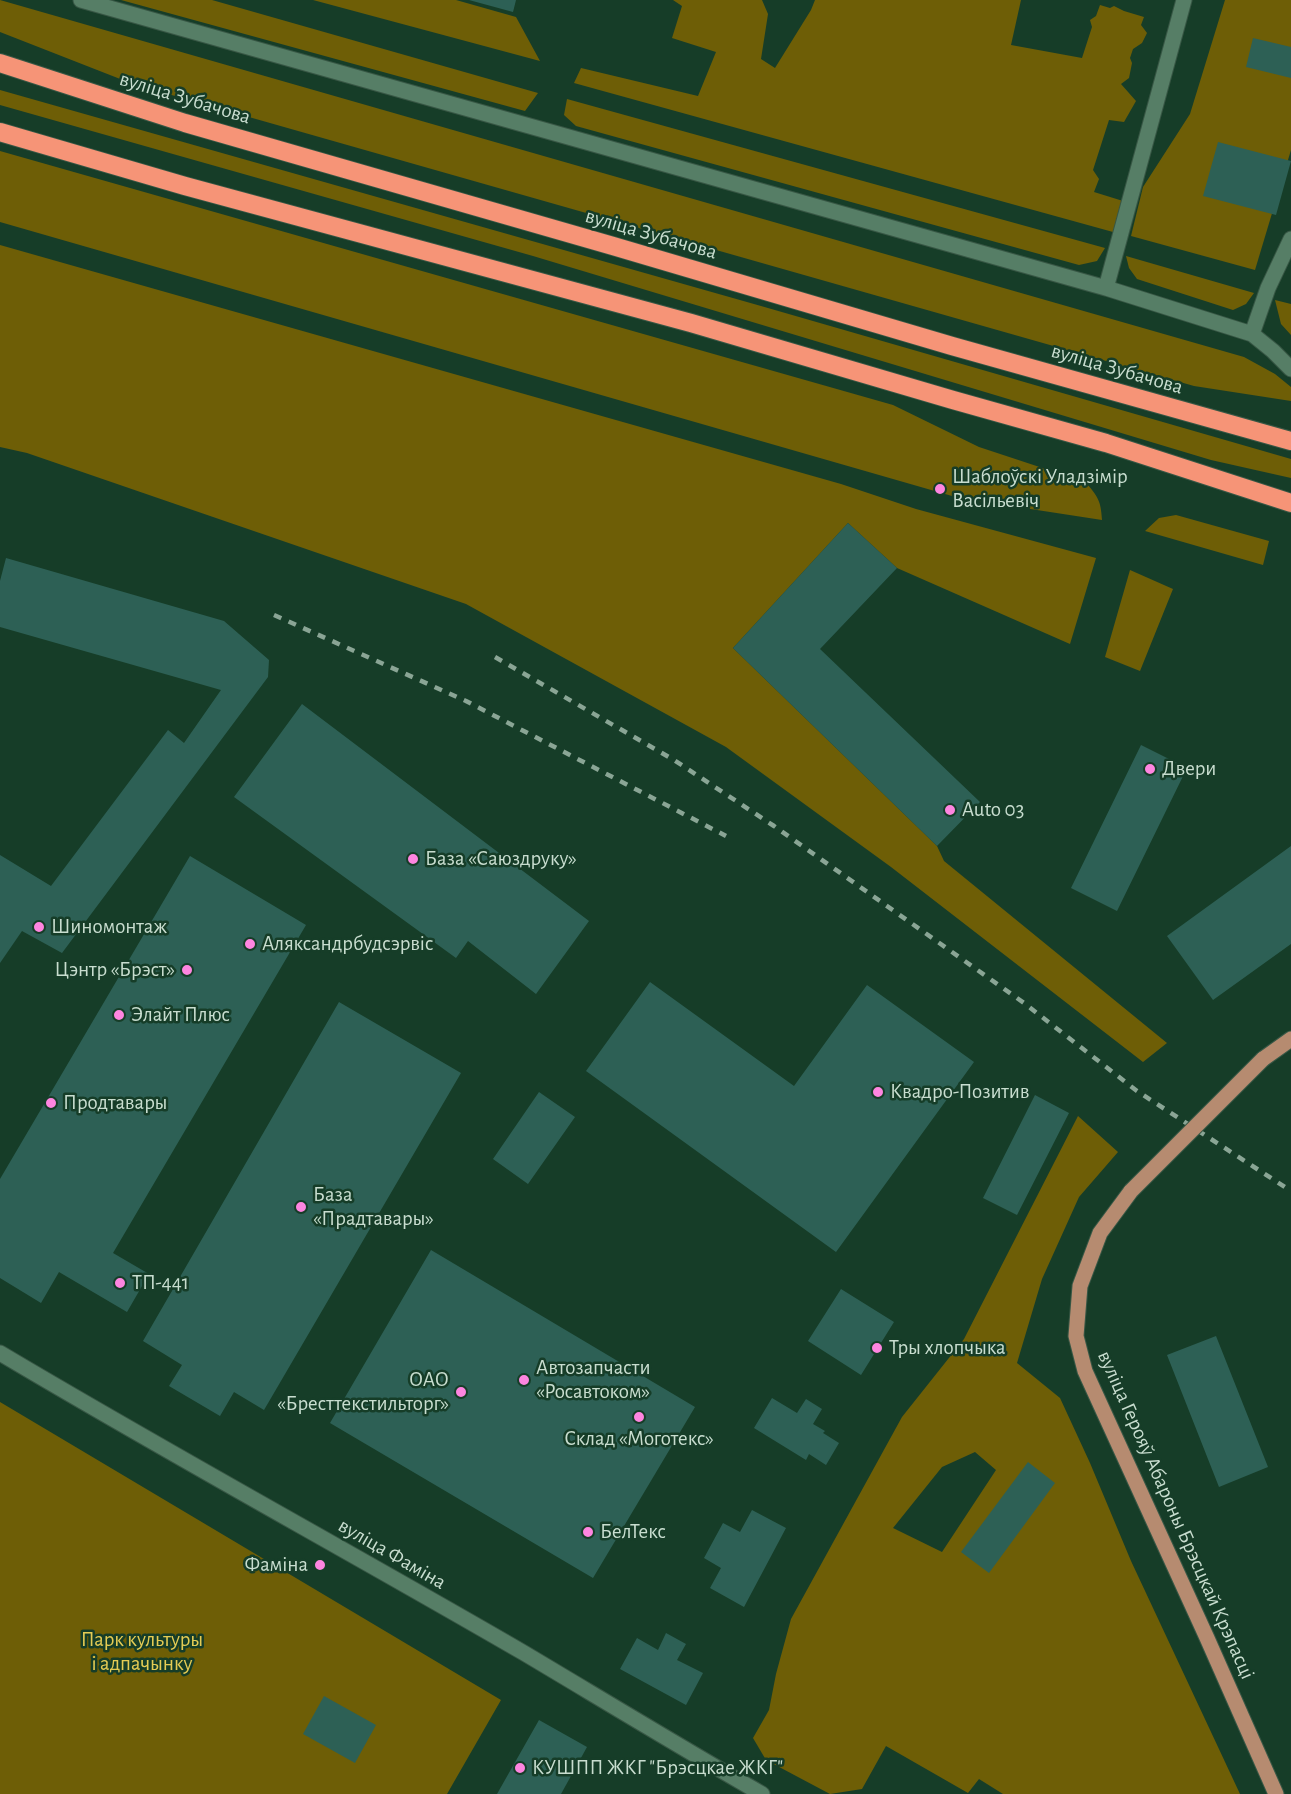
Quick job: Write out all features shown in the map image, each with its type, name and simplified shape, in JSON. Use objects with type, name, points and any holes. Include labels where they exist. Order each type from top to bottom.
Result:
[{"type":"highway","name":"вуліца Зубачова","points":[[0,63],[185,123],[952,346],[1291,441]]},
{"type":"highway","points":[[0,132],[185,186],[691,323],[1106,443],[1291,503]]},
{"type":"main road","name":"вуліца Герояў Абароны Брэсцкай Крэпасці","points":[[1276,1794],[1208,1638],[1085,1371],[1076,1336],[1080,1286],[1100,1233],[1131,1191],[1263,1059],[1291,1039]]},
{"type":"street","points":[[81,0],[1106,288],[1252,334],[1291,369]]},
{"type":"street","points":[[1106,288],[1184,0]]},
{"type":"street","points":[[1252,334],[1268,288],[1291,239]]},
{"type":"street","name":"вуліца Фаміна","points":[[0,1353],[524,1654],[762,1794]]},
{"type":"green space","points":[[0,0],[1244,357],[1275,374],[1291,387],[1291,401],[1194,386],[133,84],[0,32]]},
{"type":"green space","points":[[121,0],[212,0],[538,93],[525,111]]},
{"type":"green space","points":[[313,0],[456,0],[516,17],[540,61]]},
{"type":"green space","points":[[673,0],[762,0],[768,14],[761,59],[775,68],[815,0],[1021,0],[1011,45],[1082,58],[1092,27],[1090,20],[1096,16],[1100,5],[1110,8],[1114,6],[1144,17],[1141,25],[1147,33],[1142,43],[1133,49],[1129,78],[1121,84],[1136,101],[1124,122],[1109,120],[1093,170],[1099,179],[1094,192],[1123,201],[1113,232],[574,83],[581,68],[698,96],[716,52],[672,38],[682,6]]},
{"type":"green space","points":[[1225,0],[1291,0],[1291,150],[1255,270],[1131,236],[1143,187],[1190,114]]},
{"type":"green space","points":[[0,90],[1291,459],[1291,478],[1211,460],[533,256],[0,105]]},
{"type":"green space","points":[[567,99],[1105,248],[1097,261],[1079,265],[576,126],[564,115]]},
{"type":"green space","points":[[0,151],[893,405],[979,447],[1085,482],[1098,499],[1102,520],[959,498],[0,222]]},
{"type":"green space","points":[[0,245],[841,484],[916,509],[1096,558],[1070,644],[897,568],[848,523],[733,648],[937,846],[944,861],[1167,1043],[1143,1062],[891,867],[726,747],[466,604],[27,453],[0,447]]},
{"type":"green space","points":[[1126,256],[1254,293],[1246,304],[1233,310],[1137,279],[1129,268]]},
{"type":"green space","points":[[1275,300],[1291,304],[1291,335],[1281,324]]},
{"type":"green space","points":[[1176,515],[1269,541],[1263,565],[1145,531],[1159,518]]},
{"type":"green space","points":[[1130,570],[1173,589],[1140,671],[1105,657]]},
{"type":"green space","points":[[1078,1116],[1118,1152],[1079,1197],[1042,1279],[1017,1363],[1060,1398],[1131,1561],[1240,1794],[1003,1794],[979,1779],[968,1793],[886,1746],[862,1789],[830,1794],[766,1760],[753,1738],[769,1710],[791,1619],[902,1417],[964,1339]],"holes":[[[975,1452],[996,1470],[942,1552],[893,1528],[942,1467]]]},
{"type":"green space","name":"Парк культуры і адпачынку","points":[[0,1402],[501,1700],[447,1794],[0,1794]]},
{"type":"building","points":[[469,0],[516,0],[513,12]]},
{"type":"building","points":[[1253,38],[1291,47],[1291,78],[1246,67]]},
{"type":"building","points":[[1218,142],[1291,161],[1276,215],[1203,196]]},
{"type":"building","points":[[848,523],[897,568],[820,649],[980,802],[937,846],[733,648]]},
{"type":"building","points":[[6,558],[224,621],[269,660],[268,677],[62,953],[22,931],[0,963],[0,855],[51,886],[168,730],[184,743],[221,690],[0,627],[0,581]]},
{"type":"building","name":"База «Саюздруку»","points":[[302,704],[589,921],[536,994],[468,941],[456,958],[234,797]]},
{"type":"building","points":[[1141,745],[1187,768],[1117,911],[1071,888]]},
{"type":"building","points":[[1291,846],[1291,944],[1213,1000],[1167,936]]},
{"type":"building","points":[[190,856],[306,925],[113,1253],[149,1274],[127,1312],[59,1272],[41,1303],[0,1278],[0,1179]]},
{"type":"building","points":[[650,982],[794,1086],[867,985],[974,1062],[836,1252],[586,1071]]},
{"type":"building","name":"База «Прадтавары»","points":[[339,1002],[461,1073],[264,1410],[234,1392],[220,1416],[169,1386],[182,1365],[143,1341]]},
{"type":"building","points":[[539,1092],[575,1117],[528,1184],[493,1159]]},
{"type":"building","points":[[1035,1095],[1069,1113],[1017,1215],[983,1198]]},
{"type":"building","points":[[431,1250],[695,1407],[593,1578],[330,1423]]},
{"type":"building","points":[[841,1289],[894,1322],[861,1375],[808,1341]]},
{"type":"building","points":[[1216,1336],[1268,1467],[1219,1487],[1167,1355]]},
{"type":"building","points":[[772,1398],[797,1413],[806,1399],[822,1409],[813,1424],[839,1443],[826,1465],[809,1454],[806,1460],[754,1428]]},
{"type":"building","points":[[1028,1462],[1055,1483],[989,1573],[961,1552]]},
{"type":"building","points":[[752,1510],[786,1528],[744,1607],[710,1588],[721,1568],[704,1558],[723,1523],[740,1532]]},
{"type":"building","points":[[666,1633],[686,1644],[677,1660],[703,1673],[686,1705],[620,1669],[637,1638],[658,1650]]},
{"type":"building","points":[[324,1696],[376,1725],[355,1763],[303,1734]]},
{"type":"building","points":[[539,1720],[587,1747],[561,1794],[497,1794]]},
{"type":"railway","points":[[274,615],[466,701],[726,836]]},
{"type":"railway","points":[[495,657],[674,760],[774,826],[1024,1003],[1137,1091],[1291,1191]]},
{"type":"place","name":"Шаблоўскі Уладзімір Васільевіч","points":[[940,489]]},
{"type":"place","name":"Двери","points":[[1150,769]]},
{"type":"place","name":"Auto 03","points":[[950,810]]},
{"type":"place","name":"База «Саюздруку»","points":[[413,859]]},
{"type":"place","name":"Шиномонтаж","points":[[39,927]]},
{"type":"place","name":"Аляксандрбудсэрвіс","points":[[250,944]]},
{"type":"place","name":"Цэнтр «Брэст»","points":[[187,970]]},
{"type":"place","name":"Элайт Плюс","points":[[119,1015]]},
{"type":"place","name":"Квадро-Позитив","points":[[878,1092]]},
{"type":"place","name":"Продтавары","points":[[51,1103]]},
{"type":"place","name":"База «Прадтавары»","points":[[301,1207]]},
{"type":"place","name":"ТП-441","points":[[120,1283]]},
{"type":"place","name":"Тры хлопчыка","points":[[877,1348]]},
{"type":"place","name":"Автозапчасти «Росавтоком»","points":[[524,1380]]},
{"type":"place","name":"ОАО «Бресттекстильторг»","points":[[461,1392]]},
{"type":"place","name":"Склад «Моготекс»","points":[[639,1417]]},
{"type":"place","name":"БелТекс","points":[[588,1532]]},
{"type":"place","name":"Фаміна","points":[[320,1565]]},
{"type":"place","name":"КУШПП ЖКГ \"Брэсцкае ЖКГ\"","points":[[520,1768]]}]
